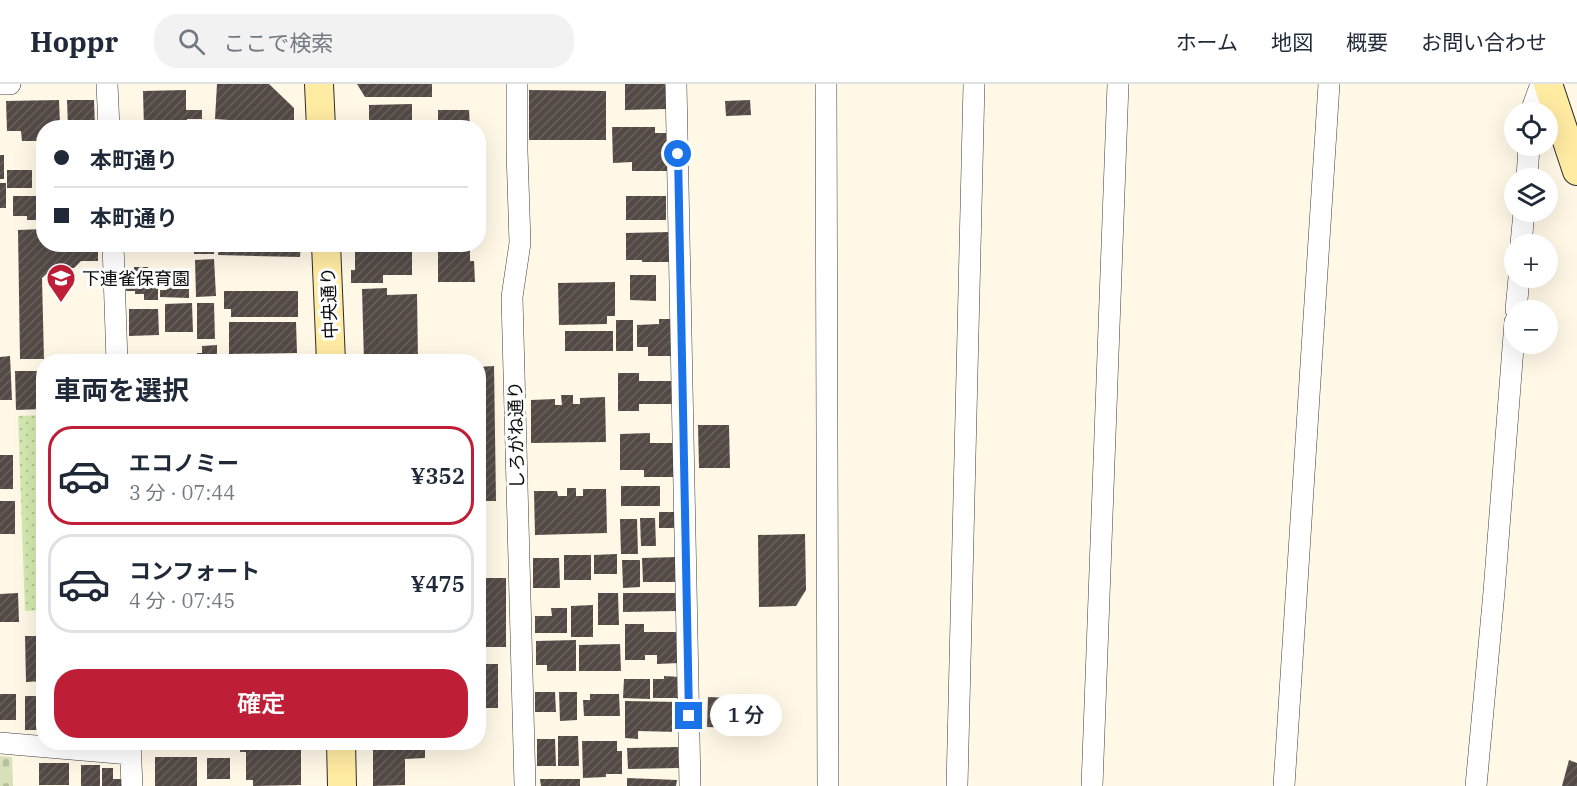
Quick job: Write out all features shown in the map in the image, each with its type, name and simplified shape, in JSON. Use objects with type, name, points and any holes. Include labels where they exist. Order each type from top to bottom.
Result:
[{"type":"street","points":[[0,84],[10,84]]},
{"type":"street","points":[[107,84],[109,120]]},
{"type":"street","points":[[320,84],[321,120]]},
{"type":"street","name":"しろがね通り","points":[[517,84],[520,243],[512,297],[525,786]]},
{"type":"street","points":[[676,84],[690,786]]},
{"type":"street","points":[[826,84],[828,786]]},
{"type":"street","points":[[957,786],[974,84]]},
{"type":"street","points":[[1092,786],[1118,84]]},
{"type":"street","points":[[1284,786],[1329,84]]},
{"type":"street","points":[[1534,102],[1541,84]]},
{"type":"street","points":[[1548,84],[1577,171]]},
{"type":"street","points":[[113,252],[117,354]]},
{"type":"street","name":"中央通り","points":[[326,252],[331,354]]},
{"type":"street","points":[[1476,786],[1513,354]]},
{"type":"street","points":[[0,743],[36,744]]},
{"type":"street","points":[[130,750],[132,786]]},
{"type":"street","points":[[341,750],[342,786]]},
{"type":"green space","points":[[36,415],[36,610],[25,611],[18,416]]},
{"type":"green space","points":[[0,756],[12,757],[13,786],[0,786]]},
{"type":"building","points":[[217,84],[269,84],[294,108],[294,120],[215,119]]},
{"type":"building","points":[[357,84],[432,84],[432,97],[365,97]]},
{"type":"building","points":[[625,84],[666,84],[666,109],[625,110]]},
{"type":"building","points":[[186,90],[186,110],[202,110],[202,119],[144,120],[143,91]]},
{"type":"building","points":[[529,90],[606,91],[606,140],[529,140]]},
{"type":"building","points":[[59,100],[60,120],[36,120],[36,141],[22,141],[21,131],[7,131],[6,101]]},
{"type":"building","points":[[67,100],[94,100],[95,120],[68,120]]},
{"type":"building","points":[[750,100],[751,115],[726,116],[725,101]]},
{"type":"building","points":[[412,104],[412,120],[369,120],[369,105]]},
{"type":"building","points":[[438,110],[469,110],[470,120],[438,120]]},
{"type":"building","points":[[612,127],[655,127],[655,133],[667,133],[673,171],[632,171],[632,162],[613,163]]},
{"type":"building","points":[[0,155],[4,155],[4,179],[0,179]]},
{"type":"building","points":[[7,170],[32,170],[32,188],[7,188]]},
{"type":"building","points":[[0,183],[6,183],[6,208],[0,208]]},
{"type":"building","points":[[13,196],[36,196],[36,220],[27,220],[27,216],[13,216]]},
{"type":"building","points":[[626,196],[666,196],[666,220],[626,220]]},
{"type":"building","points":[[36,229],[36,252],[98,252],[98,261],[81,261],[74,268],[53,268],[42,278],[44,354],[36,354],[36,359],[20,359],[18,230]]},
{"type":"building","points":[[670,232],[675,262],[626,260],[626,233]]},
{"type":"building","points":[[194,252],[214,252],[214,254],[194,254]]},
{"type":"building","points":[[218,252],[300,252],[300,257],[218,255]]},
{"type":"building","points":[[355,252],[412,252],[412,275],[383,275],[383,283],[351,283],[351,270],[355,270]]},
{"type":"building","points":[[438,252],[470,252],[470,261],[474,261],[475,282],[438,282]]},
{"type":"building","points":[[214,259],[216,296],[196,297],[195,260]]},
{"type":"building","points":[[134,267],[148,267],[148,274],[158,274],[158,300],[144,300],[144,294],[126,291],[126,273],[134,273]]},
{"type":"building","points":[[167,270],[189,270],[189,298],[160,297],[160,290],[167,290]]},
{"type":"building","points":[[630,275],[656,275],[656,301],[630,300]]},
{"type":"building","points":[[615,282],[615,316],[607,316],[607,324],[559,325],[558,283]]},
{"type":"building","points":[[387,288],[387,295],[417,294],[418,354],[364,354],[362,289]]},
{"type":"building","points":[[224,291],[298,291],[298,317],[231,317],[231,309],[224,309]]},
{"type":"building","points":[[192,303],[193,332],[165,332],[165,304]]},
{"type":"building","points":[[197,303],[214,303],[215,339],[197,339]]},
{"type":"building","points":[[129,309],[158,309],[159,335],[129,336]]},
{"type":"building","points":[[659,319],[673,319],[674,356],[648,356],[648,347],[637,347],[637,325],[659,324]]},
{"type":"building","points":[[616,320],[633,320],[633,351],[616,351]]},
{"type":"building","points":[[229,322],[296,322],[297,353],[229,354]]},
{"type":"building","points":[[565,331],[613,331],[613,351],[565,351]]},
{"type":"building","points":[[217,345],[217,354],[197,354],[202,353],[202,346]]},
{"type":"building","points":[[10,356],[12,400],[0,400],[0,357]]},
{"type":"building","points":[[486,366],[494,366],[496,501],[486,501]]},
{"type":"building","points":[[15,371],[36,371],[36,409],[16,410]]},
{"type":"building","points":[[618,373],[639,373],[639,381],[674,381],[674,404],[639,404],[639,411],[618,411]]},
{"type":"building","points":[[561,395],[573,395],[573,404],[580,404],[580,398],[605,397],[606,442],[531,443],[531,400],[555,399],[555,405],[562,405]]},
{"type":"building","points":[[698,425],[729,425],[730,468],[699,468]]},
{"type":"building","points":[[650,433],[650,443],[676,443],[677,477],[644,477],[644,470],[620,470],[620,434]]},
{"type":"building","points":[[0,455],[13,455],[13,489],[0,489]]},
{"type":"building","points":[[621,486],[660,486],[660,506],[621,506]]},
{"type":"building","points":[[567,488],[576,488],[576,496],[583,496],[583,489],[606,489],[607,533],[535,535],[534,491],[557,491],[558,496],[567,496]]},
{"type":"building","points":[[0,501],[15,501],[15,534],[0,534]]},
{"type":"building","points":[[659,512],[675,512],[675,528],[659,528]]},
{"type":"building","points":[[640,518],[655,518],[656,546],[641,546]]},
{"type":"building","points":[[620,519],[637,519],[638,554],[621,554]]},
{"type":"building","points":[[805,534],[806,590],[796,606],[759,607],[758,535]]},
{"type":"building","points":[[617,554],[617,574],[594,574],[594,555]]},
{"type":"building","points":[[564,555],[591,555],[591,580],[564,580]]},
{"type":"building","points":[[677,557],[677,582],[643,582],[642,558]]},
{"type":"building","points":[[533,558],[559,558],[560,588],[533,588]]},
{"type":"building","points":[[622,560],[640,560],[640,587],[623,588]]},
{"type":"building","points":[[486,578],[506,578],[506,647],[486,647]]},
{"type":"building","points":[[18,593],[19,622],[0,622],[0,594]]},
{"type":"building","points":[[598,593],[618,593],[619,625],[598,625]]},
{"type":"building","points":[[623,593],[677,593],[677,611],[623,612]]},
{"type":"building","points":[[593,605],[593,637],[571,637],[571,606]]},
{"type":"building","points":[[551,608],[567,608],[567,633],[535,633],[535,616],[552,616]]},
{"type":"building","points":[[625,624],[644,624],[644,632],[678,632],[679,663],[657,664],[657,655],[645,655],[645,660],[625,660]]},
{"type":"building","points":[[25,636],[36,636],[36,681],[26,682]]},
{"type":"building","points":[[576,640],[576,671],[547,671],[547,665],[536,665],[536,641]]},
{"type":"building","points":[[620,644],[621,671],[579,671],[579,645]]},
{"type":"building","points":[[486,664],[498,664],[498,708],[486,708]]},
{"type":"building","points":[[664,676],[680,677],[680,698],[653,698],[653,679],[664,679]]},
{"type":"building","points":[[624,679],[650,679],[650,699],[623,698]]},
{"type":"building","points":[[535,692],[555,692],[556,712],[535,712]]},
{"type":"building","points":[[559,692],[577,692],[577,720],[560,721]]},
{"type":"building","points":[[0,694],[16,694],[16,720],[0,720]]},
{"type":"building","points":[[590,694],[619,694],[620,716],[584,716],[583,700],[590,700]]},
{"type":"building","points":[[25,696],[36,696],[36,730],[25,730]]},
{"type":"building","points":[[708,697],[756,699],[755,729],[707,727]]},
{"type":"building","points":[[625,701],[680,702],[679,732],[638,731],[638,739],[625,738]]},
{"type":"building","points":[[558,736],[578,736],[579,766],[558,766]]},
{"type":"building","points":[[537,739],[555,739],[556,766],[537,766]]},
{"type":"building","points":[[582,741],[617,741],[617,751],[622,751],[622,774],[583,778]]},
{"type":"building","points":[[678,747],[679,768],[628,769],[627,748]]},
{"type":"building","points":[[240,750],[301,750],[301,785],[253,786],[253,780],[246,780],[246,752],[240,752]]},
{"type":"building","points":[[373,750],[425,750],[425,758],[405,759],[405,785],[373,786]]},
{"type":"building","points":[[155,757],[197,757],[197,786],[155,786]]},
{"type":"building","points":[[207,758],[230,758],[230,779],[207,779]]},
{"type":"building","points":[[1569,760],[1577,763],[1577,786],[1562,786]]},
{"type":"building","points":[[39,763],[69,763],[69,785],[39,785]]},
{"type":"building","points":[[81,765],[100,765],[100,786],[81,786]]},
{"type":"building","points":[[102,768],[113,768],[113,779],[121,779],[121,786],[102,786]]},
{"type":"building","points":[[627,778],[677,780],[676,786],[627,786]]},
{"type":"building","points":[[540,779],[580,779],[580,786],[541,786]]},
{"type":"place","name":"下連雀保育園","points":[[61,304]]},
{"type":"route","points":[[678,154],[689,716]]}]
